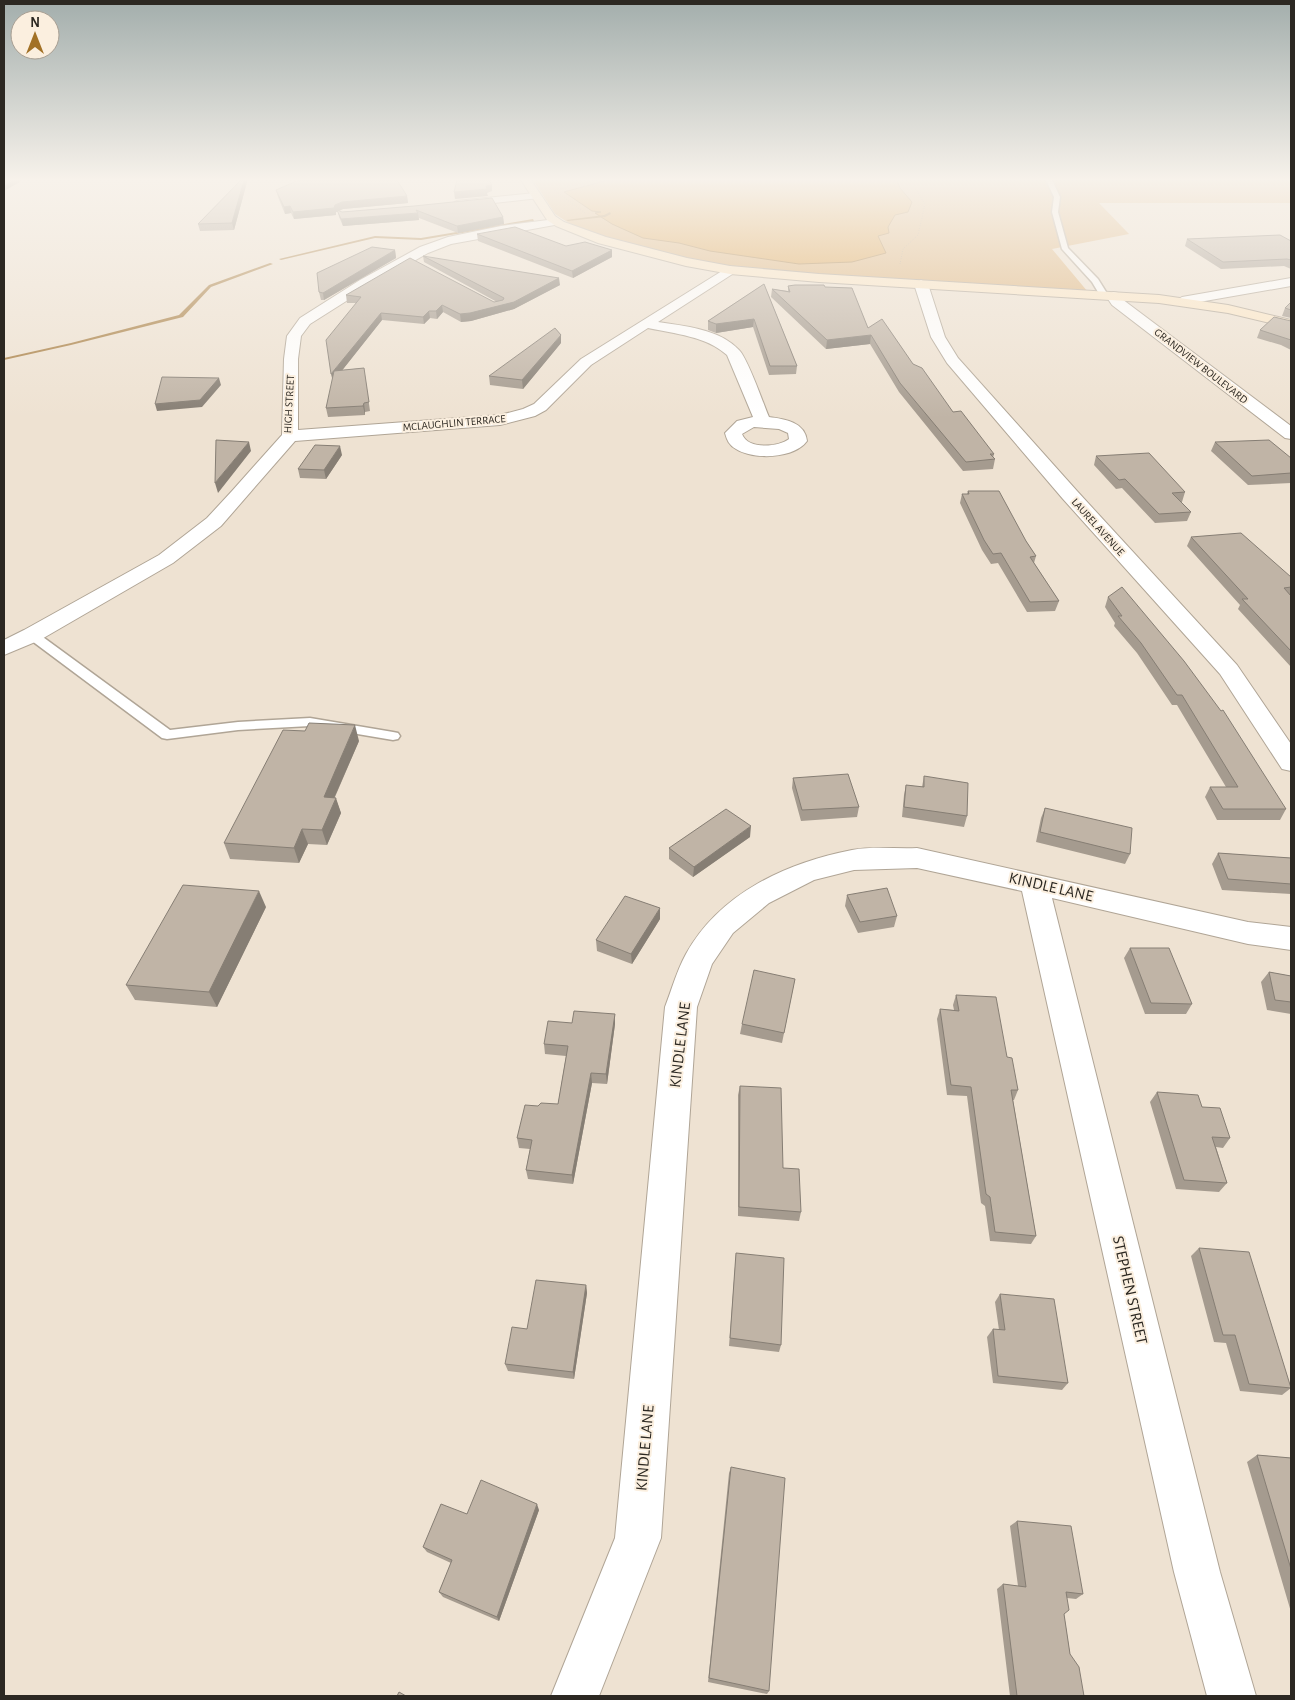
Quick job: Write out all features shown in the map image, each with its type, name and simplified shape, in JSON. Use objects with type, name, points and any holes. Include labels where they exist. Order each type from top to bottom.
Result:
[{"type":"main road","points":[[679,259],[730,270],[1182,301],[1291,324]]},
{"type":"main road","points":[[1232,292],[1270,313],[1273,319]]},
{"type":"street","name":"HIGH STREET","points":[[4,648],[32,635],[133,579],[192,541],[214,522],[239,496],[290,436],[291,359],[294,336],[299,327],[365,283],[411,259]]},
{"type":"street","name":"MCLAUGHLIN TERRACE","points":[[290,436],[500,420],[530,413],[548,400],[586,362],[730,270]]},
{"type":"street","points":[[1182,301],[1291,282]]},
{"type":"street","name":"LAUREL AVENUE","points":[[921,284],[938,337],[952,360],[1070,496],[1229,670],[1291,763]]},
{"type":"street","name":"GRANDVIEW BOULEVARD","points":[[1109,295],[1291,434]]},
{"type":"street","points":[[647,324],[703,336],[730,348],[734,353],[763,422]]},
{"type":"street","name":"KINDLE LANE","points":[[575,1696],[638,1538],[681,1008],[698,960],[723,925],[759,895],[806,872],[854,860],[917,858],[1248,933],[1291,938]]},
{"type":"street","name":"STEPHEN STREET","points":[[1034,883],[1197,1572],[1232,1696]]},
{"type":"lane","points":[[1075,259],[1109,295]]},
{"type":"lane","points":[[32,635],[167,735],[238,726],[310,722],[393,736]]},
{"type":"path","points":[[896,264],[901,264],[902,259]]},
{"type":"shaded area","points":[[690,259],[1061,259],[1088,292],[808,276],[730,268]]},
{"type":"shaded area","points":[[767,259],[862,259],[852,262],[799,264]]},
{"type":"building","points":[[346,259],[379,259],[323,293],[319,292],[317,273]]},
{"type":"building","points":[[408,259],[413,259],[494,302],[504,298],[429,259],[444,259],[559,278],[514,302],[470,313],[460,314],[442,305],[436,311],[429,311],[423,317],[381,313],[331,374],[326,340],[361,297],[346,295]]},
{"type":"building","points":[[542,259],[594,259],[572,271]]},
{"type":"building","points":[[1219,259],[1280,259],[1223,262]]},
{"type":"building","points":[[764,284],[797,366],[770,366],[754,319],[716,324],[708,321]]},
{"type":"building","points":[[824,285],[825,287],[852,288],[868,328],[882,319],[913,364],[922,368],[953,412],[961,411],[994,454],[990,454],[995,459],[966,462],[900,383],[871,335],[827,340],[772,289],[790,292],[788,286]]},
{"type":"building","points":[[1291,302],[1291,310],[1285,308]]},
{"type":"building","points":[[1274,317],[1291,321],[1291,340],[1260,330]]},
{"type":"building","points":[[555,328],[561,335],[522,380],[489,376]]},
{"type":"building","points":[[364,368],[369,402],[364,403],[363,406],[326,408],[334,371]]},
{"type":"building","points":[[162,377],[219,378],[200,400],[155,404]]},
{"type":"building","points":[[216,440],[249,442],[215,483]]},
{"type":"building","points":[[1269,440],[1291,458],[1291,473],[1252,476],[1215,442]]},
{"type":"building","points":[[315,445],[340,446],[324,470],[298,469]]},
{"type":"building","points":[[1149,453],[1185,492],[1172,493],[1191,512],[1159,514],[1125,479],[1119,480],[1096,456]]},
{"type":"building","points":[[968,491],[999,491],[1036,556],[1030,557],[1059,601],[1030,602],[1001,553],[993,554],[984,540],[962,494],[969,494]]},
{"type":"building","points":[[1241,533],[1291,577],[1291,587],[1284,588],[1291,596],[1291,651],[1242,599],[1248,599],[1191,537]]},
{"type":"building","points":[[1122,587],[1184,661],[1221,711],[1223,710],[1286,809],[1223,809],[1210,787],[1238,787],[1182,695],[1177,695],[1141,643],[1118,616],[1122,616],[1108,597]]},
{"type":"building","points":[[309,723],[355,725],[324,797],[336,798],[322,830],[302,829],[294,848],[224,843],[283,730],[305,731]]},
{"type":"building","points":[[848,774],[859,807],[802,810],[793,778]]},
{"type":"building","points":[[924,776],[968,783],[967,816],[904,807],[906,785],[924,787]]},
{"type":"building","points":[[1045,808],[1132,828],[1130,854],[1040,832]]},
{"type":"building","points":[[726,809],[751,826],[694,867],[669,848]]},
{"type":"building","points":[[1218,853],[1291,858],[1291,884],[1228,879]]},
{"type":"building","points":[[183,885],[259,891],[209,992],[126,985]]},
{"type":"building","points":[[887,888],[897,916],[860,922],[847,895]]},
{"type":"building","points":[[625,896],[660,908],[631,954],[596,940]]},
{"type":"building","points":[[1130,948],[1169,948],[1192,1004],[1151,1003]]},
{"type":"building","points":[[754,970],[795,979],[784,1033],[742,1024]]},
{"type":"building","points":[[1269,972],[1291,976],[1291,1002],[1275,1000]]},
{"type":"building","points":[[956,995],[996,997],[1007,1057],[1012,1058],[1018,1090],[1011,1090],[1036,1236],[995,1232],[990,1197],[986,1194],[971,1087],[951,1085],[940,1009],[959,1011]]},
{"type":"building","points":[[574,1011],[615,1014],[606,1074],[591,1073],[572,1175],[526,1170],[532,1140],[517,1138],[525,1105],[538,1106],[541,1103],[558,1104],[568,1046],[544,1044],[548,1021],[572,1023]]},
{"type":"building","points":[[740,1086],[781,1088],[783,1168],[799,1169],[801,1212],[739,1207]]},
{"type":"building","points":[[1157,1092],[1198,1095],[1202,1107],[1220,1108],[1230,1138],[1212,1137],[1227,1183],[1184,1180]]},
{"type":"building","points":[[1199,1248],[1249,1252],[1291,1388],[1249,1384],[1235,1335],[1223,1335]]},
{"type":"building","points":[[736,1253],[784,1258],[781,1345],[730,1338]]},
{"type":"building","points":[[536,1280],[586,1285],[573,1372],[505,1364],[512,1327],[527,1329]]},
{"type":"building","points":[[1000,1294],[1054,1299],[1068,1383],[998,1376],[993,1329],[1005,1330]]},
{"type":"building","points":[[1257,1455],[1291,1458],[1291,1569]]},
{"type":"building","points":[[731,1467],[785,1478],[769,1691],[709,1678]]},
{"type":"building","points":[[481,1480],[537,1504],[497,1617],[439,1592],[452,1560],[423,1547],[441,1504],[467,1514]]},
{"type":"building","points":[[1017,1521],[1071,1526],[1083,1594],[1066,1592],[1069,1610],[1064,1614],[1070,1654],[1079,1667],[1084,1696],[1017,1696],[1003,1584],[1026,1587]]},
{"type":"building","points":[[399,1692],[406,1696],[397,1696]]},
{"type":"waterway","points":[[4,359],[181,316],[210,286],[271,264]]}]
